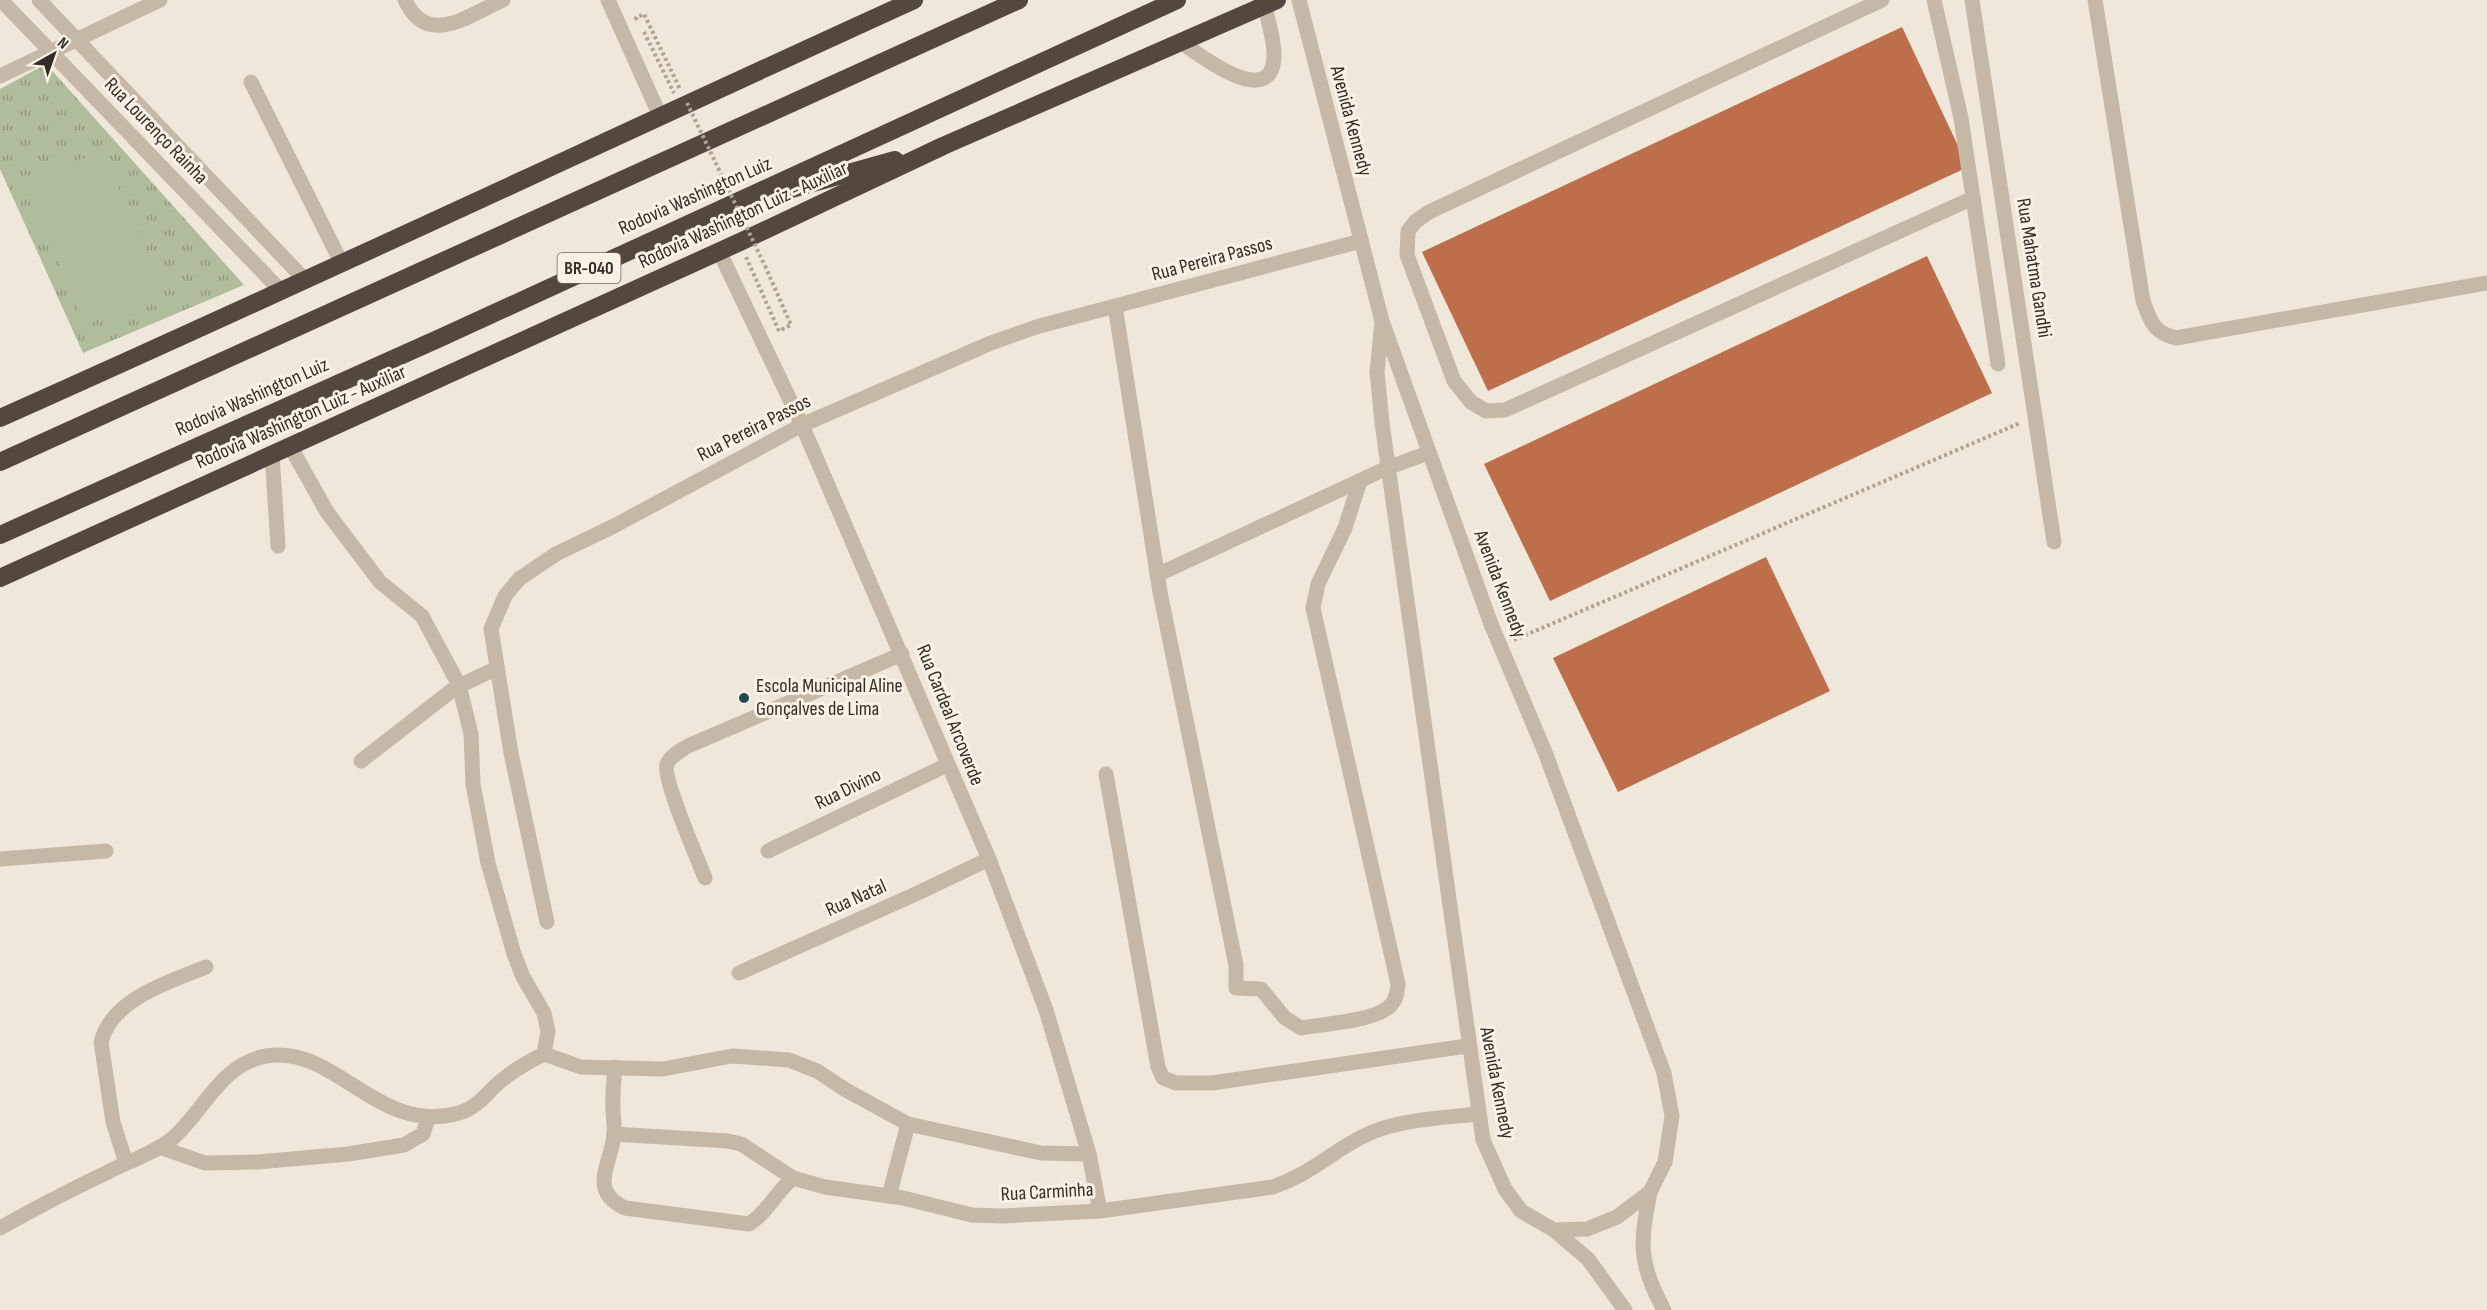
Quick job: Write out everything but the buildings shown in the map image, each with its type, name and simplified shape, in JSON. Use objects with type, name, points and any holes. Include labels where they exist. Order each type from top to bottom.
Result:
[{"type":"highway","points":[[0,418],[304,279],[342,264],[914,0]]},
{"type":"highway","points":[[0,462],[1019,0]]},
{"type":"highway","name":"Rodovia Washington Luiz","points":[[0,534],[726,207],[1177,0]]},
{"type":"highway","name":"Rodovia Washington Luiz - Auxiliar","points":[[0,578],[740,242],[943,146],[1179,41],[1271,3]]},
{"type":"highway","points":[[726,207],[943,146]]},
{"type":"street","name":"Rua Lourenço Rainha","points":[[1,0],[281,291]]},
{"type":"street","name":"Rua Lourenço Rainha","points":[[39,0],[304,279]]},
{"type":"street","points":[[0,75],[160,0]]},
{"type":"street","points":[[405,0],[411,13],[420,22],[432,27],[446,25],[503,0]]},
{"type":"street","points":[[608,0],[660,116]]},
{"type":"street","name":"Avenida Kennedy","points":[[1299,0],[1382,321],[1428,453],[1500,645],[1545,752],[1664,1073],[1672,1116],[1665,1162],[1650,1192],[1617,1217],[1587,1229],[1554,1230],[1521,1211],[1505,1189],[1483,1140],[1467,1046],[1387,468],[1377,372],[1382,321]]},
{"type":"street","points":[[1882,0],[1429,212],[1416,221],[1408,231],[1407,255],[1454,381],[1471,402],[1486,411],[1504,410],[1973,198]]},
{"type":"street","points":[[1934,0],[1961,118],[1998,364]]},
{"type":"street","name":"Rua Mahatma Gandhi","points":[[1972,0],[2054,542]]},
{"type":"street","points":[[2095,0],[2143,301],[2151,322],[2160,334],[2176,338],[2487,283]]},
{"type":"street","points":[[1179,41],[1240,78],[1254,81],[1263,79],[1269,73],[1273,55],[1271,3]]},
{"type":"street","points":[[251,82],[342,264]]},
{"type":"street","name":"Rua Pereira Passos","points":[[547,922],[511,753],[491,629],[505,596],[519,579],[556,554],[614,526],[802,425],[992,343],[1036,327],[1361,241]]},
{"type":"street","name":"Rua Cardeal Arcoverde","points":[[719,251],[802,425],[988,859],[1046,1010],[1089,1154],[1100,1211]]},
{"type":"street","points":[[1115,306],[1157,575],[1236,965],[1236,988],[1261,989],[1285,1018],[1301,1028],[1377,1015],[1391,1006],[1397,998],[1398,984],[1313,608],[1318,584],[1345,528],[1360,481]]},
{"type":"street","points":[[0,1228],[56,1197],[159,1147],[190,1120],[232,1070],[245,1062],[268,1056],[294,1057],[313,1064],[390,1107],[428,1118],[462,1112],[486,1099],[501,1081],[544,1054],[548,1031],[544,1013],[523,977],[514,954],[488,863],[473,784],[471,734],[459,685],[422,616],[380,582],[327,512],[290,446]]},
{"type":"street","points":[[1157,575],[1387,468],[1428,453]]},
{"type":"street","points":[[272,454],[278,546]]},
{"type":"street","points":[[705,878],[668,782],[668,763],[674,754],[902,654]]},
{"type":"street","points":[[361,761],[459,685],[497,668]]},
{"type":"street","name":"Rua Divino","points":[[768,851],[947,765]]},
{"type":"street","points":[[1106,774],[1158,1067],[1163,1078],[1176,1083],[1212,1083],[1467,1046]]},
{"type":"street","points":[[0,859],[106,851]]},
{"type":"street","name":"Rua Natal","points":[[739,973],[988,859]]},
{"type":"street","points":[[126,1163],[113,1122],[100,1042],[103,1032],[118,1012],[157,987],[206,968]]},
{"type":"street","points":[[544,1054],[581,1067],[663,1069],[732,1056],[789,1060],[818,1071],[846,1090],[908,1124],[1041,1153],[1089,1154]]},
{"type":"street","points":[[615,1067],[614,1134],[605,1162],[604,1187],[607,1197],[625,1208],[749,1224],[758,1219],[775,1194],[793,1178]]},
{"type":"street","name":"Rua Carminha","points":[[614,1134],[741,1144],[793,1178],[825,1187],[889,1196],[972,1215],[1002,1216],[1100,1211],[1273,1186],[1298,1178],[1369,1134],[1400,1123],[1478,1114]]},
{"type":"street","points":[[159,1147],[186,1159],[205,1163],[258,1162],[348,1154],[404,1145],[423,1134],[428,1118]]},
{"type":"street","points":[[889,1196],[908,1124]]},
{"type":"street","points":[[1650,1192],[1642,1255],[1648,1281],[1664,1310]]},
{"type":"street","points":[[1554,1230],[1588,1259],[1625,1310]]},
{"type":"path","points":[[684,105],[644,14],[636,18],[684,105],[766,268],[791,325],[779,331],[740,242]]},
{"type":"path","points":[[1500,645],[2035,416]]},
{"type":"green space","points":[[46,64],[244,285],[83,353],[0,169],[0,89]]},
{"type":"green space","points":[[102,150],[164,293],[86,325],[23,184]]},
{"type":"place","name":"Escola Municipal Aline Gonçalves de Lima","points":[[744,698]]}]
